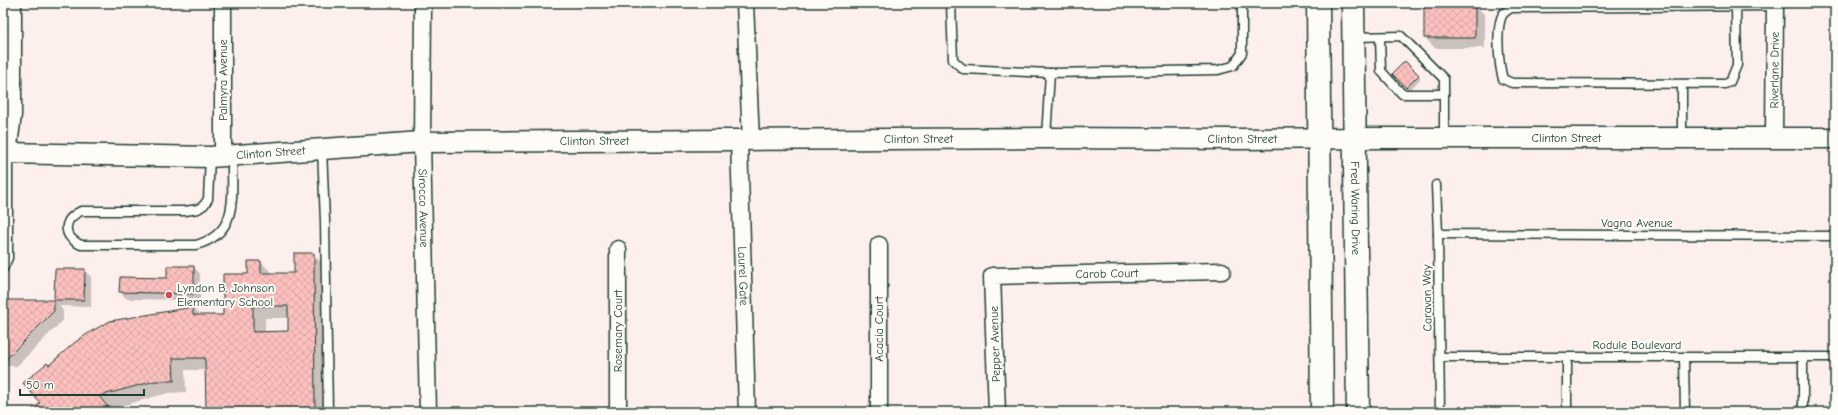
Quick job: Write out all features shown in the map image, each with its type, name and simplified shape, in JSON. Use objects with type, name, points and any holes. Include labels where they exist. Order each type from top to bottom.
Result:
[{"type":"main road","points":[[1318,3],[1322,412]]},
{"type":"main road","name":"Fred Waring Drive","points":[[1353,3],[1358,412]]},
{"type":"street","points":[[5,148],[13,115],[12,3]]},
{"type":"street","name":"Palmyra Avenue","points":[[222,157],[223,3]]},
{"type":"street","name":"Sirocco Avenue","points":[[423,3],[422,142],[428,412]]},
{"type":"street","name":"Laurel Gate","points":[[745,3],[747,412]]},
{"type":"street","name":"Riverlane Drive","points":[[1774,137],[1775,5]]},
{"type":"street","name":"Clinton Street","points":[[5,148],[222,157],[322,148],[422,142],[1046,138],[1835,138]]},
{"type":"street","name":"Acacia Court","points":[[879,245],[879,412]]},
{"type":"street","name":"Rosemary Court","points":[[618,249],[618,412]]},
{"type":"street","name":"Carob Court","points":[[992,276],[1222,271]]},
{"type":"street","name":"Pepper Avenue","points":[[992,276],[997,412]]},
{"type":"lane","points":[[952,3],[953,60],[963,69],[1050,73],[1218,70],[1233,66],[1242,53],[1242,3]]},
{"type":"lane","points":[[1736,7],[1737,65],[1730,82],[1725,84],[1512,83],[1503,79],[1499,68],[1499,23],[1503,13],[1511,8],[1736,7],[1775,5]]},
{"type":"lane","points":[[1380,36],[1381,71],[1402,94],[1444,94]]},
{"type":"lane","points":[[1353,37],[1401,36],[1444,79],[1444,138]]},
{"type":"lane","points":[[1046,138],[1050,73]]},
{"type":"lane","points":[[1682,84],[1682,137]]},
{"type":"lane","points":[[3,269],[8,258],[5,148]]},
{"type":"lane","points":[[322,148],[325,221],[328,412]]},
{"type":"lane","points":[[222,157],[231,212],[228,223],[220,234],[207,243],[196,245],[81,245],[73,241],[68,235],[67,226],[70,218],[81,211],[179,211],[198,208],[204,205],[208,199],[222,157]]},
{"type":"lane","name":"Caravan Way","points":[[1436,185],[1440,412]]},
{"type":"lane","name":"Vagna Avenue","points":[[1438,234],[1835,236]]},
{"type":"lane","name":"Rodule Boulevard","points":[[1440,357],[1835,357]]},
{"type":"lane","points":[[1567,357],[1567,412]]},
{"type":"lane","points":[[1684,357],[1685,412]]},
{"type":"lane","points":[[1803,357],[1803,412]]},
{"type":"building","points":[[1424,4],[1475,4],[1475,38],[1424,38]]},
{"type":"building","points":[[1405,61],[1419,75],[1406,88],[1392,74]]},
{"type":"building","points":[[294,253],[314,253],[315,412],[206,412],[205,358],[173,358],[174,381],[155,381],[99,396],[112,412],[29,412],[40,403],[23,383],[47,363],[49,365],[74,343],[110,321],[193,307],[193,315],[223,315],[223,274],[248,274],[248,261],[261,261],[261,273],[294,273]],"holes":[[[253,306],[288,306],[288,331],[253,332]]]},
{"type":"building","points":[[167,266],[194,266],[194,294],[119,292],[120,277],[167,278]]},
{"type":"building","points":[[55,269],[85,269],[84,300],[54,300]]},
{"type":"building","points":[[3,300],[54,300],[54,311],[3,362]]},
{"type":"place","name":"Lyndon B. Johnson Elementary School","points":[[169,295]]}]
